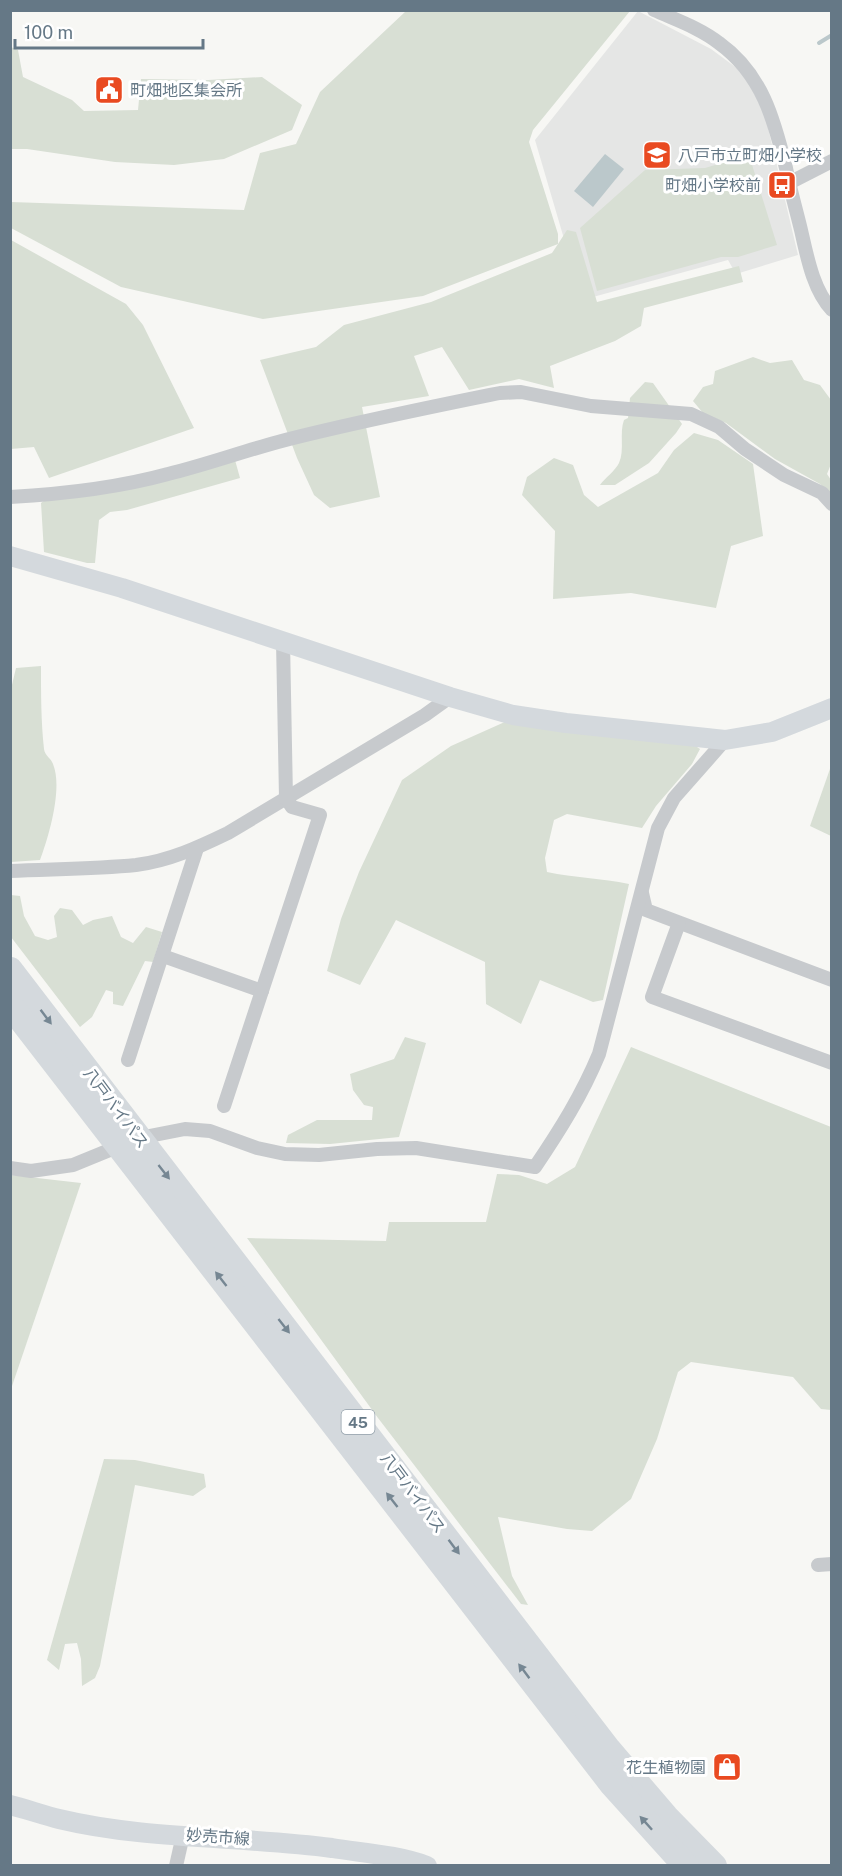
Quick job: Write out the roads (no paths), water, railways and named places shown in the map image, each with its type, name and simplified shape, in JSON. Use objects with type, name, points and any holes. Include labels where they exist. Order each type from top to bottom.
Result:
[{"type":"highway","name":"八戸バイパス","points":[[10,970],[128,1142],[612,1784],[686,1866]]},
{"type":"highway","name":"八戸バイパス","points":[[10,1005],[128,1142],[406,1484],[600,1739],[666,1817],[714,1866]]},
{"type":"street","points":[[654,10],[701,31],[719,43],[738,58],[764,94],[772,115],[812,272],[824,302],[831,310]]},
{"type":"street","points":[[789,183],[831,161]]},
{"type":"street","points":[[10,497],[94,489],[136,482],[276,442],[369,420],[500,393],[521,392],[591,406],[691,414],[719,427],[745,449],[784,475],[822,493],[831,504]]},
{"type":"street","points":[[10,556],[123,588],[450,696],[524,717],[724,740],[772,732],[831,708]]},
{"type":"street","points":[[224,1106],[321,815],[292,807],[286,798],[283,642]]},
{"type":"street","points":[[10,871],[137,864],[178,855],[197,848],[228,833],[425,715],[450,696]]},
{"type":"street","points":[[10,1168],[31,1171],[73,1165],[128,1142],[185,1129],[210,1131],[257,1148],[285,1154],[319,1155],[377,1149],[416,1148],[535,1167],[565,1123],[586,1085],[599,1054],[658,828],[674,798],[724,740]]},
{"type":"street","points":[[128,1060],[164,956],[197,848]]},
{"type":"street","points":[[641,888],[646,910],[831,980]]},
{"type":"street","points":[[679,922],[652,997],[831,1063]]},
{"type":"street","points":[[164,956],[262,991]]},
{"type":"street","name":"妙売市線","points":[[10,1804],[59,1819],[126,1830],[287,1842],[366,1859],[427,1866]]},
{"type":"street","points":[[176,1866],[183,1834]]},
{"type":"waterway","points":[[819,43],[832,35]]},
{"type":"place","name":"町畑地区集会所","points":[[109,90]]},
{"type":"place","name":"八戸市立町畑小学校","points":[[657,155]]},
{"type":"place","name":"町畑小学校前","points":[[782,185]]},
{"type":"place","name":"花生植物園","points":[[727,1767]]}]
